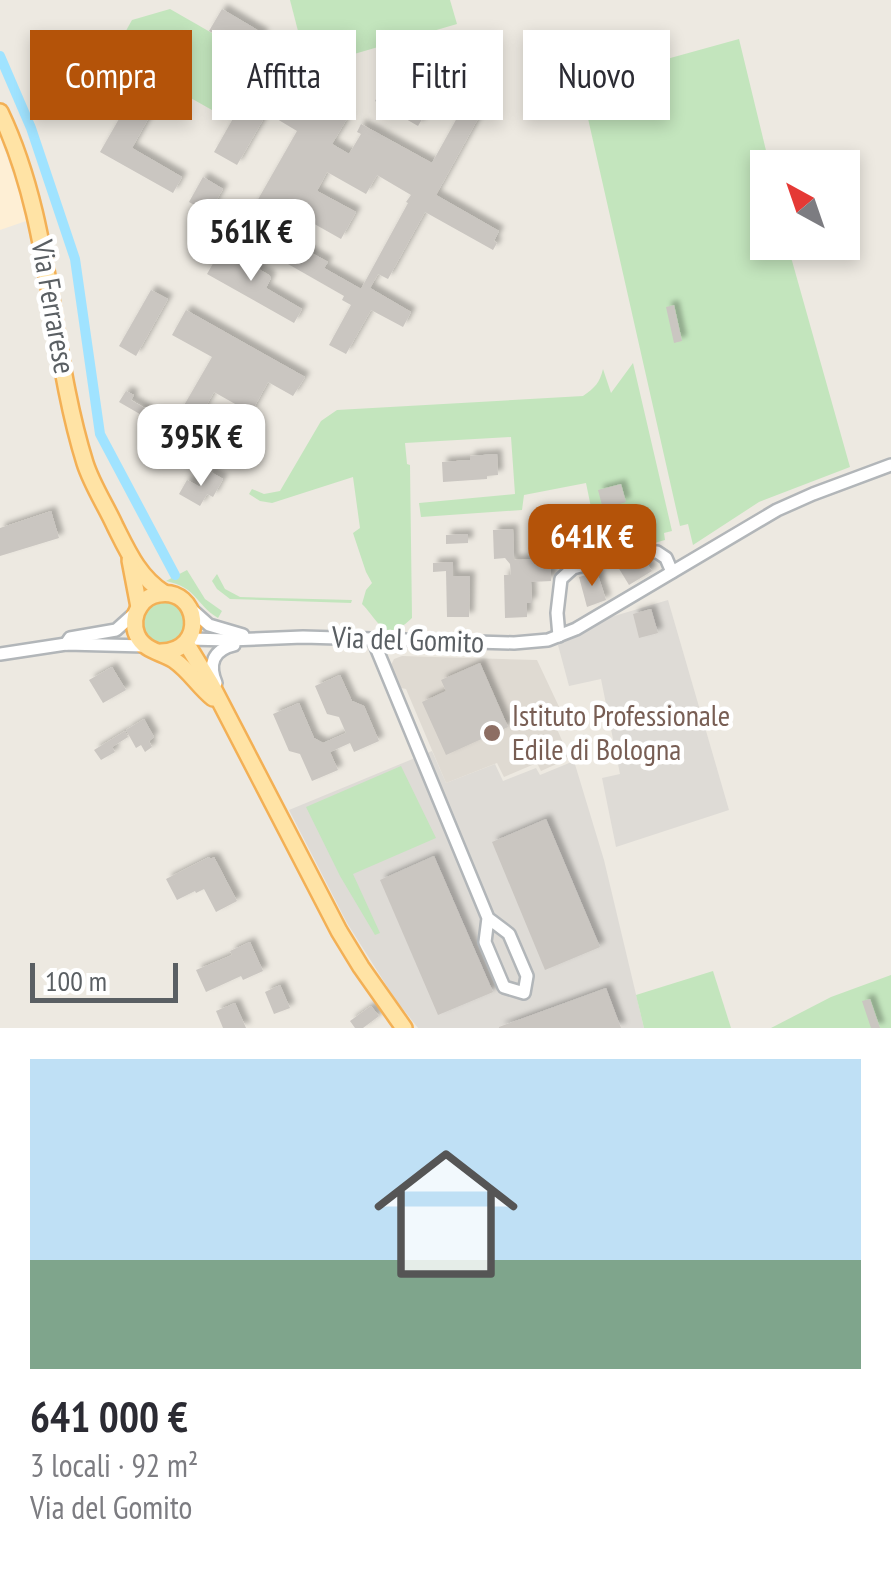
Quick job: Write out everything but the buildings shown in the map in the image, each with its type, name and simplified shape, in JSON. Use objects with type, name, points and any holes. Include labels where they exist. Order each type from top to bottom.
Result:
[{"type":"main road","name":"Via Ferrarese","points":[[0,112],[38,222],[63,372],[86,464],[130,556]]},
{"type":"main road","points":[[130,556],[147,581],[188,606],[193,622],[187,641],[174,651],[161,652]]},
{"type":"main road","points":[[130,556],[138,609],[135,629],[144,646],[179,664],[220,703]]},
{"type":"main road","points":[[138,609],[152,596],[164,594]]},
{"type":"main road","points":[[187,641],[339,931],[404,1028]]},
{"type":"street","name":"Via del Gomito","points":[[187,641],[257,638],[536,642],[592,620],[778,510],[891,465]]},
{"type":"street","points":[[559,636],[561,579],[573,568],[638,552],[656,552],[666,558],[672,572]]},
{"type":"street","name":"Via del Gomito","points":[[188,606],[215,628],[257,638]]},
{"type":"street","points":[[66,644],[70,638],[116,630],[138,609]]},
{"type":"street","points":[[220,703],[211,668],[213,659],[226,646],[257,638]]},
{"type":"street","points":[[374,640],[488,918],[485,942],[504,986],[524,993],[527,976],[509,934],[488,918]]},
{"type":"street","points":[[0,654],[66,644],[144,646]]},
{"type":"shaded area","points":[[0,136],[29,220],[0,230]]},
{"type":"shaded area","points":[[668,600],[729,810],[616,847],[602,778],[620,774],[601,679],[569,686],[558,645],[611,617]]},
{"type":"shaded area","name":"Istituto Professionale Edile di Bologna","points":[[402,656],[537,660],[561,711],[551,716],[570,758],[541,771],[537,763],[504,777],[497,763],[446,783],[406,689],[396,687],[393,679],[391,665]]},
{"type":"shaded area","points":[[432,751],[446,783],[495,764],[503,781],[536,768],[540,775],[574,761],[604,860],[644,1028],[418,1028],[395,999],[347,923],[289,810]]},
{"type":"green space","points":[[290,0],[450,0],[457,24],[436,30],[376,30],[376,48],[356,53],[356,30],[298,30]]},
{"type":"green space","points":[[170,9],[212,33],[212,110],[192,99],[192,30],[126,30],[132,20]]},
{"type":"green space","points":[[739,39],[766,150],[750,150],[750,260],[792,260],[850,467],[759,502],[693,545],[688,524],[680,526],[588,120],[670,120],[670,58]]},
{"type":"green space","points":[[633,363],[672,531],[664,533],[665,540],[608,556],[605,547],[585,552],[577,521],[593,517],[586,483],[524,495],[522,510],[421,517],[419,503],[515,494],[511,437],[405,443],[410,465],[412,618],[389,630],[362,604],[372,583],[353,533],[360,528],[353,477],[272,503],[249,494],[252,489],[264,494],[280,491],[321,421],[337,410],[583,396],[596,384],[603,369],[611,393]]},
{"type":"green space","points":[[187,570],[205,599],[222,611],[218,618],[190,592],[166,581]]},
{"type":"green space","points":[[217,574],[225,589],[240,597],[352,600],[351,603],[230,599],[212,581]]},
{"type":"green space","points":[[164,601],[179,608],[186,623],[179,638],[164,645],[149,638],[142,623],[149,608]]},
{"type":"green space","points":[[401,766],[436,838],[353,874],[380,933],[375,935],[306,807]]},
{"type":"green space","points":[[713,971],[731,1028],[644,1028],[636,995]]},
{"type":"green space","points":[[891,975],[891,1028],[771,1028],[831,997]]},
{"type":"waterway","points":[[0,56],[31,128],[75,259],[100,434],[175,575]]},
{"type":"place","name":"Istituto Professionale Edile di Bologna","points":[[492,733]]}]
